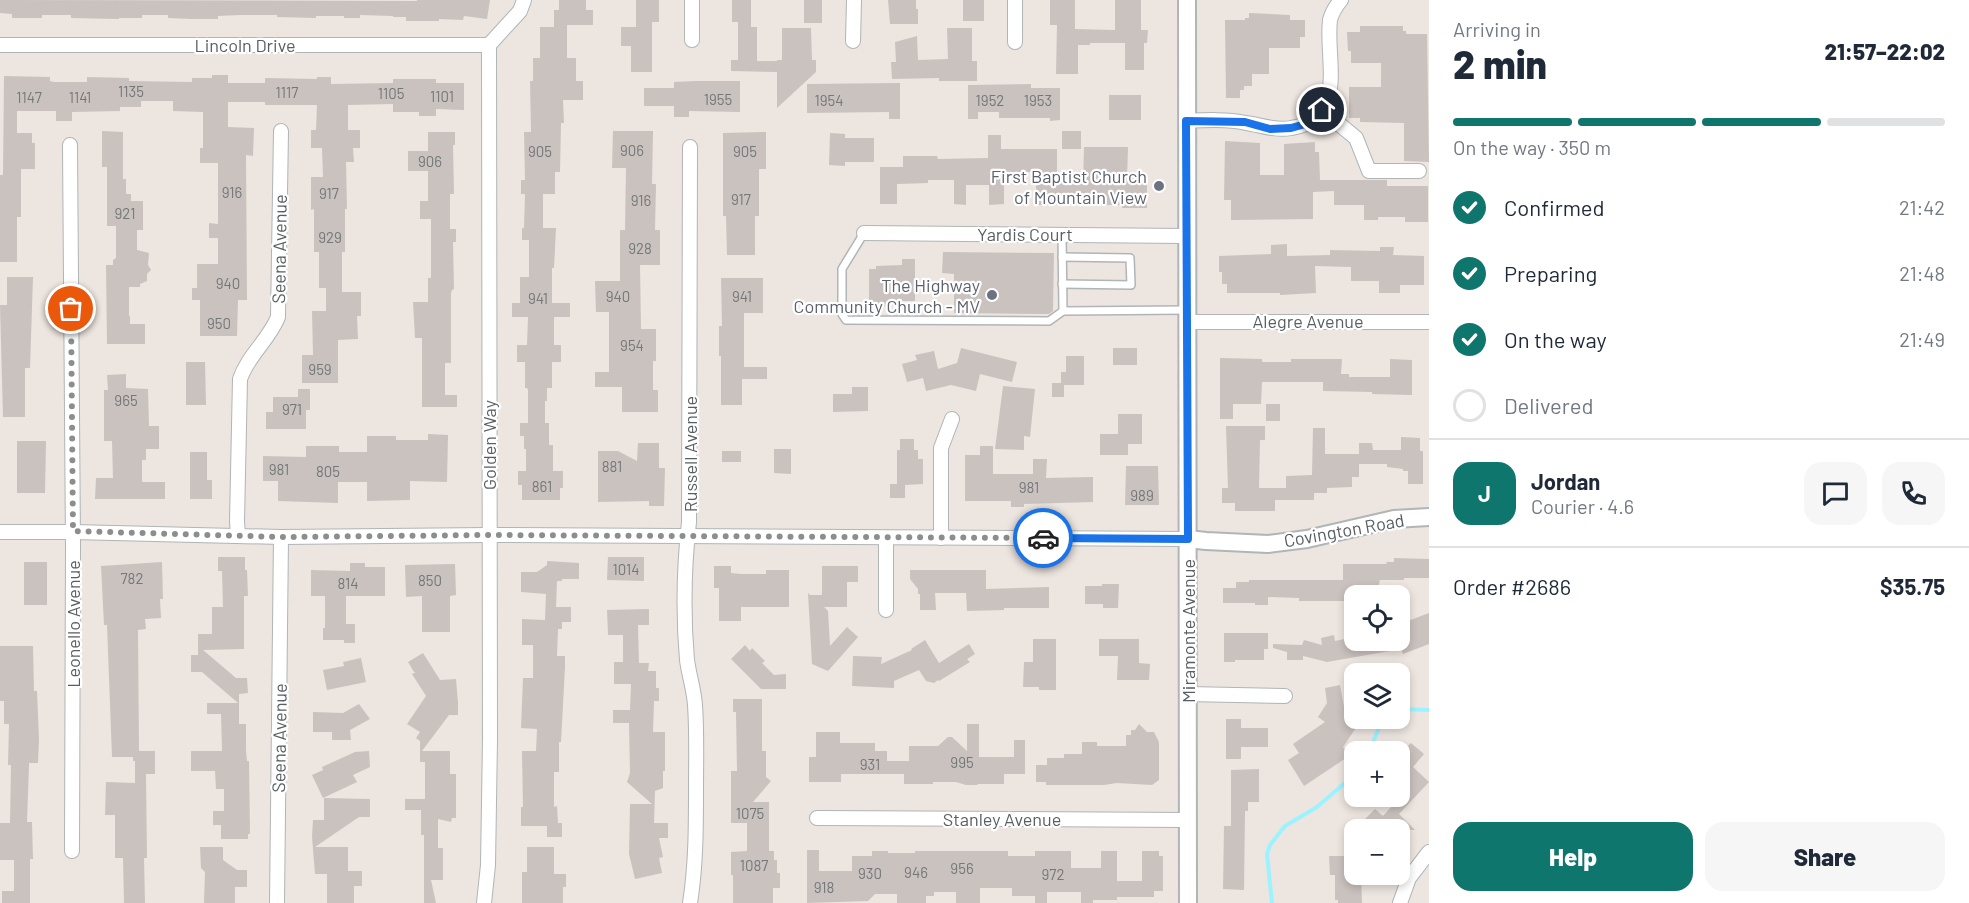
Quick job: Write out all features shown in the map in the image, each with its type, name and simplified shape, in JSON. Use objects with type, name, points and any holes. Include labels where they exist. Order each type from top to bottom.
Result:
[{"type":"street","points":[[489,45],[520,11],[524,0]]},
{"type":"street","points":[[692,0],[692,40]]},
{"type":"street","points":[[854,0],[854,41]]},
{"type":"street","points":[[1015,0],[1015,42]]},
{"type":"street","name":"Miramonte Avenue","points":[[1187,0],[1188,903]]},
{"type":"street","points":[[1186,121],[1245,122],[1270,129],[1291,128],[1309,123],[1322,110],[1331,87],[1330,19],[1341,0]]},
{"type":"street","name":"Lincoln Drive","points":[[0,45],[489,45]]},
{"type":"street","name":"Golden Way","points":[[484,903],[488,865],[490,739],[489,45]]},
{"type":"street","points":[[1322,110],[1356,138],[1369,171],[1419,171]]},
{"type":"street","name":"Seena Avenue","points":[[238,536],[240,378],[244,367],[273,329],[278,317],[281,131]]},
{"type":"street","name":"Leonello Avenue","points":[[70,145],[73,531],[72,851]]},
{"type":"street","name":"Russell Avenue","points":[[690,147],[690,510],[685,556],[685,635],[687,663],[695,701],[696,731],[696,840],[690,903]]},
{"type":"street","name":"Yardis Court","points":[[864,233],[1186,236]]},
{"type":"street","name":"Alegre Avenue","points":[[1187,316],[1429,322]]},
{"type":"street","points":[[940,538],[941,448],[952,419]]},
{"type":"street","name":"Covington Road","points":[[0,532],[73,531],[281,537],[489,535],[1188,539],[1268,544],[1307,539],[1394,519],[1429,517]]},
{"type":"street","name":"Seena Avenue","points":[[278,903],[281,537]]},
{"type":"street","points":[[886,538],[886,610]]},
{"type":"street","points":[[1187,694],[1285,696]]},
{"type":"street","name":"Stanley Avenue","points":[[817,818],[1188,820]]},
{"type":"street","points":[[1400,903],[1409,879],[1429,852]]},
{"type":"lane","points":[[864,233],[842,269],[842,314],[846,320],[1049,321],[1063,311],[1187,316]]},
{"type":"lane","points":[[1062,235],[1063,311]]},
{"type":"lane","points":[[1062,257],[1130,258],[1131,285],[1062,284]]},
{"type":"building","points":[[0,0],[490,0],[487,19],[464,16],[463,20],[406,21],[406,17],[360,15],[360,18],[240,15],[218,16],[218,19],[191,19],[168,18],[168,15],[142,15],[142,18],[119,19],[42,15],[42,18],[12,18],[12,14],[0,13]]},
{"type":"building","points":[[559,0],[586,0],[586,10],[593,10],[593,25],[567,25],[567,58],[576,58],[576,81],[583,81],[583,100],[563,100],[564,123],[561,123],[560,172],[555,172],[555,194],[543,194],[543,228],[556,228],[554,268],[552,268],[552,303],[570,303],[570,317],[554,317],[554,345],[561,345],[561,362],[552,362],[552,388],[547,388],[547,401],[545,401],[545,423],[549,423],[549,445],[553,445],[553,471],[563,471],[563,488],[560,488],[560,500],[522,500],[522,485],[518,485],[518,471],[526,471],[526,449],[524,449],[524,436],[520,436],[520,423],[528,423],[528,390],[525,388],[525,362],[517,362],[517,345],[527,345],[528,317],[512,317],[512,303],[520,303],[520,277],[529,277],[529,240],[522,240],[525,194],[521,194],[521,180],[525,180],[524,132],[531,132],[530,81],[533,81],[533,58],[540,58],[540,27],[554,27],[554,10],[559,10]]},
{"type":"building","points":[[636,0],[659,0],[659,22],[652,22],[652,72],[631,72],[631,46],[621,46],[621,27],[636,27]]},
{"type":"building","points":[[732,0],[751,0],[751,27],[757,27],[757,61],[782,60],[782,28],[811,28],[812,60],[816,60],[816,72],[777,108],[777,72],[731,71],[731,60],[738,60],[738,22],[732,22]]},
{"type":"building","points":[[804,0],[822,0],[822,23],[804,23]]},
{"type":"building","points":[[888,0],[916,0],[918,24],[890,24]]},
{"type":"building","points":[[963,0],[984,0],[984,21],[963,21]]},
{"type":"building","points":[[1050,0],[1075,0],[1075,29],[1115,30],[1115,0],[1141,0],[1141,30],[1148,30],[1147,43],[1144,43],[1144,70],[1125,70],[1125,43],[1090,43],[1090,45],[1078,45],[1078,74],[1056,74],[1057,25],[1050,25]]},
{"type":"building","points":[[1249,13],[1290,15],[1290,20],[1305,20],[1305,37],[1300,37],[1300,48],[1269,48],[1269,74],[1252,74],[1252,86],[1244,86],[1244,90],[1240,90],[1240,98],[1226,98],[1225,20],[1245,20],[1249,18]]},
{"type":"building","points":[[1360,26],[1403,26],[1406,34],[1427,34],[1429,162],[1404,161],[1404,123],[1360,122],[1360,118],[1349,118],[1349,87],[1381,87],[1381,63],[1351,63],[1347,32],[1360,32]]},
{"type":"building","points":[[947,28],[972,28],[972,61],[977,61],[977,81],[939,81],[939,78],[892,79],[891,62],[896,62],[895,42],[917,36],[918,60],[948,59]]},
{"type":"building","points":[[212,75],[228,75],[228,83],[265,83],[265,78],[331,77],[331,84],[393,83],[393,79],[436,79],[436,83],[464,83],[464,110],[436,109],[436,116],[419,116],[419,112],[393,112],[393,104],[348,105],[348,130],[360,130],[360,148],[353,148],[354,162],[346,162],[347,209],[345,209],[345,252],[342,252],[342,292],[361,292],[361,316],[357,316],[358,339],[338,340],[338,383],[302,383],[302,355],[313,355],[312,311],[326,311],[326,288],[319,288],[319,252],[314,252],[314,209],[311,210],[311,177],[323,177],[322,148],[311,148],[311,130],[316,130],[317,105],[228,102],[228,127],[254,128],[253,156],[246,155],[247,300],[238,300],[237,336],[200,336],[200,300],[192,300],[192,288],[197,288],[197,264],[218,264],[218,238],[209,238],[209,223],[218,224],[218,163],[200,163],[200,148],[203,148],[203,112],[173,111],[173,101],[141,101],[141,107],[120,107],[120,111],[72,112],[72,121],[56,121],[56,111],[17,111],[17,133],[32,133],[32,143],[35,143],[35,169],[21,169],[21,217],[17,217],[17,262],[0,262],[0,175],[3,175],[4,76],[50,77],[50,81],[54,82],[87,82],[87,77],[129,78],[129,81],[192,82],[192,78],[212,78]]},
{"type":"building","points":[[740,81],[740,112],[689,111],[689,117],[674,117],[674,106],[644,106],[644,88],[674,88],[674,82]]},
{"type":"building","points":[[900,83],[900,119],[889,119],[889,112],[807,113],[807,84]]},
{"type":"building","points":[[1031,84],[1031,88],[1060,88],[1060,120],[999,118],[999,112],[978,112],[978,119],[968,119],[968,85]]},
{"type":"building","points":[[1109,95],[1141,95],[1141,120],[1109,120]]},
{"type":"building","points":[[102,131],[123,132],[123,179],[126,179],[126,194],[131,194],[131,201],[143,201],[143,230],[137,230],[137,250],[149,253],[148,265],[151,270],[147,274],[147,281],[140,284],[140,287],[129,287],[129,316],[130,324],[145,324],[145,344],[107,344],[106,265],[113,265],[113,260],[116,258],[116,226],[107,226],[107,167],[102,167]]},
{"type":"building","points":[[613,131],[653,131],[652,184],[656,184],[655,230],[660,230],[660,265],[640,265],[641,329],[656,329],[653,390],[658,390],[658,412],[622,412],[622,387],[595,387],[595,372],[609,372],[609,312],[596,312],[595,281],[620,281],[620,230],[625,230],[626,168],[612,168]]},
{"type":"building","points":[[1062,131],[1081,131],[1081,149],[1062,149]]},
{"type":"building","points":[[428,132],[455,132],[454,194],[450,194],[450,229],[456,229],[456,242],[453,242],[451,363],[445,363],[445,395],[457,395],[457,407],[422,407],[422,338],[415,338],[413,302],[428,302],[428,278],[431,278],[431,219],[420,219],[420,201],[428,201],[428,171],[408,171],[408,151],[428,151]]},
{"type":"building","points":[[766,132],[766,169],[759,169],[759,216],[755,216],[755,255],[727,255],[726,216],[723,216],[723,133]]},
{"type":"building","points":[[830,133],[845,134],[845,138],[874,138],[874,162],[845,162],[845,166],[829,165]]},
{"type":"building","points":[[988,135],[1001,135],[1001,149],[1057,149],[1057,183],[1083,183],[1084,147],[1128,147],[1127,178],[1147,178],[1147,208],[1122,208],[1122,205],[1036,205],[1036,172],[1009,172],[1009,175],[1004,175],[1004,204],[989,205],[989,185],[966,185],[966,205],[954,204],[954,180],[928,180],[928,183],[897,184],[897,204],[880,204],[880,167],[903,167],[903,156],[937,156],[938,159],[988,158]]},
{"type":"building","points":[[1225,141],[1260,143],[1260,175],[1284,175],[1284,144],[1315,142],[1315,152],[1319,152],[1320,180],[1387,180],[1387,186],[1428,186],[1428,222],[1405,222],[1405,217],[1378,217],[1378,220],[1364,220],[1364,205],[1334,205],[1334,191],[1313,192],[1313,219],[1231,220],[1231,200],[1224,200]]},
{"type":"building","points":[[1287,244],[1287,256],[1330,255],[1330,250],[1380,251],[1380,247],[1394,247],[1393,255],[1424,256],[1424,285],[1400,285],[1400,293],[1379,293],[1379,281],[1351,281],[1351,267],[1315,266],[1316,293],[1280,295],[1280,293],[1227,293],[1227,284],[1222,284],[1222,272],[1219,272],[1219,256],[1271,254],[1271,245]]},
{"type":"building","points":[[943,252],[1054,253],[1053,311],[1049,314],[954,313],[954,274],[942,273]]},
{"type":"building","points":[[902,259],[915,259],[915,301],[889,301],[890,306],[869,307],[869,269],[876,269],[876,266],[902,265]]},
{"type":"building","points":[[7,277],[33,277],[30,368],[25,368],[25,417],[3,417],[0,305],[7,305]]},
{"type":"building","points":[[721,278],[763,278],[763,313],[744,313],[744,367],[767,367],[767,379],[742,379],[742,405],[721,405],[719,326],[722,326]]},
{"type":"building","points":[[961,348],[1017,362],[1012,382],[980,374],[976,391],[951,385],[926,391],[923,378],[907,382],[902,364],[917,360],[915,355],[934,351],[938,369],[957,363]]},
{"type":"building","points":[[1113,348],[1137,348],[1137,365],[1113,365]]},
{"type":"building","points":[[1066,356],[1084,356],[1084,385],[1064,385],[1064,397],[1052,397],[1052,383],[1061,383],[1061,372],[1066,372]]},
{"type":"building","points":[[1220,358],[1262,359],[1262,362],[1291,362],[1291,359],[1342,359],[1341,374],[1349,374],[1349,377],[1390,377],[1390,359],[1412,360],[1412,395],[1323,391],[1323,382],[1262,382],[1261,404],[1233,404],[1233,419],[1220,419]]},
{"type":"building","points":[[186,362],[205,362],[206,405],[186,405]]},
{"type":"building","points":[[126,374],[126,388],[148,389],[149,426],[159,426],[159,449],[146,449],[146,460],[142,460],[142,482],[165,482],[165,499],[95,499],[96,478],[113,478],[112,441],[104,441],[104,390],[108,390],[107,375]]},
{"type":"building","points":[[1003,386],[1035,389],[1030,437],[1024,436],[1024,450],[995,449]]},
{"type":"building","points":[[852,387],[868,387],[868,411],[833,412],[833,394],[852,394]]},
{"type":"building","points":[[298,389],[310,389],[310,410],[306,410],[306,429],[266,429],[266,412],[273,412],[273,397],[298,397]]},
{"type":"building","points":[[1266,404],[1280,404],[1280,421],[1266,421]]},
{"type":"building","points":[[1118,414],[1142,414],[1142,444],[1128,444],[1128,455],[1100,455],[1100,434],[1118,434]]},
{"type":"building","points":[[1226,426],[1265,426],[1265,440],[1260,440],[1259,488],[1286,488],[1286,476],[1312,475],[1313,428],[1325,428],[1325,454],[1359,454],[1359,443],[1372,443],[1373,450],[1401,450],[1401,437],[1420,438],[1420,451],[1423,451],[1423,484],[1408,484],[1408,471],[1387,467],[1387,464],[1359,464],[1359,477],[1352,477],[1352,487],[1327,488],[1327,493],[1314,493],[1314,500],[1275,500],[1275,511],[1235,511],[1235,503],[1222,503],[1222,488],[1228,488]]},
{"type":"building","points":[[428,434],[448,435],[447,482],[410,481],[410,500],[367,501],[367,482],[338,482],[338,503],[278,501],[278,481],[263,481],[263,456],[306,457],[306,446],[339,446],[339,452],[367,452],[367,436],[396,436],[396,440],[428,440]]},
{"type":"building","points":[[900,439],[914,439],[914,450],[918,450],[918,459],[923,459],[923,484],[905,485],[905,498],[890,498],[890,484],[897,484],[897,450],[900,450]]},
{"type":"building","points":[[17,441],[46,441],[45,493],[17,493]]},
{"type":"building","points":[[638,443],[659,443],[659,468],[665,468],[664,506],[649,506],[649,501],[598,502],[598,451],[618,451],[637,461]]},
{"type":"building","points":[[980,446],[993,446],[993,474],[1033,474],[1033,459],[1047,459],[1046,478],[1093,477],[1093,502],[1024,504],[1024,507],[1011,507],[1011,501],[965,501],[965,455],[980,455]]},
{"type":"building","points":[[774,449],[791,449],[791,474],[774,473]]},
{"type":"building","points":[[722,451],[741,451],[741,462],[722,462]]},
{"type":"building","points":[[190,452],[207,452],[207,480],[212,480],[212,499],[190,499]]},
{"type":"building","points":[[1126,466],[1158,466],[1159,505],[1125,505]]},
{"type":"building","points":[[218,557],[245,557],[245,570],[247,570],[248,596],[244,596],[244,649],[203,650],[236,678],[247,678],[248,693],[239,694],[239,724],[246,724],[246,751],[247,761],[249,761],[250,834],[248,834],[248,839],[221,839],[221,825],[213,825],[213,811],[224,811],[224,789],[216,789],[215,771],[191,771],[191,751],[222,751],[221,714],[207,714],[207,703],[238,703],[202,672],[191,672],[191,655],[198,655],[198,634],[212,634],[212,607],[223,607],[222,571],[218,571]]},
{"type":"building","points":[[608,557],[644,557],[644,581],[607,580]]},
{"type":"building","points":[[1394,558],[1429,559],[1429,578],[1380,580],[1379,585],[1344,585],[1344,601],[1299,601],[1299,598],[1268,597],[1268,605],[1223,603],[1223,588],[1236,588],[1236,582],[1343,580],[1343,564],[1394,562]]},
{"type":"building","points":[[547,561],[579,563],[579,579],[557,581],[556,607],[571,607],[571,622],[562,622],[562,629],[558,629],[557,656],[565,656],[565,667],[559,772],[554,772],[554,807],[557,806],[558,823],[562,823],[562,837],[547,837],[547,826],[521,826],[522,751],[536,751],[537,729],[521,728],[523,678],[533,678],[533,645],[522,645],[522,619],[545,620],[546,594],[521,592],[521,572],[537,572],[547,565]]},
{"type":"building","points":[[24,562],[47,562],[47,605],[24,605]]},
{"type":"building","points":[[162,562],[161,618],[145,619],[146,629],[138,630],[139,751],[155,751],[155,774],[146,774],[145,903],[124,903],[123,858],[115,858],[115,815],[105,815],[106,782],[135,783],[135,761],[133,757],[112,757],[107,625],[104,625],[101,566]]},
{"type":"building","points":[[350,563],[365,563],[365,567],[385,567],[385,596],[346,596],[346,624],[355,624],[355,643],[344,643],[344,640],[323,640],[325,596],[311,596],[311,570],[350,571]]},
{"type":"building","points":[[455,564],[456,595],[450,596],[450,632],[422,632],[422,596],[406,597],[405,565]]},
{"type":"building","points":[[714,566],[731,566],[731,573],[741,574],[766,574],[766,570],[789,570],[789,607],[741,607],[741,621],[719,621],[719,588],[714,588]]},
{"type":"building","points":[[822,566],[858,566],[858,582],[847,582],[847,607],[824,607],[828,611],[830,646],[847,627],[858,637],[828,671],[812,664],[808,593],[822,595]]},
{"type":"building","points":[[910,570],[986,570],[986,589],[1049,587],[1049,608],[967,611],[966,593],[935,593],[936,610],[920,610],[920,594],[910,579]]},
{"type":"building","points":[[1102,584],[1119,584],[1118,608],[1103,608],[1103,604],[1085,604],[1085,586],[1102,586]]},
{"type":"building","points":[[649,609],[649,625],[638,625],[639,663],[649,663],[648,671],[656,671],[656,688],[659,688],[659,701],[654,701],[653,732],[665,732],[665,771],[663,771],[663,788],[655,791],[654,823],[668,823],[668,838],[659,838],[663,857],[659,858],[662,873],[635,879],[629,854],[630,804],[652,804],[627,782],[630,773],[629,723],[613,723],[613,710],[630,710],[631,684],[614,684],[614,662],[623,662],[623,635],[608,635],[607,610]]},
{"type":"building","points":[[1429,613],[1429,644],[1403,654],[1402,651],[1410,651],[1410,620]]},
{"type":"building","points":[[1224,633],[1268,633],[1268,649],[1264,649],[1264,660],[1224,662]]},
{"type":"building","points":[[1334,635],[1335,641],[1344,639],[1344,651],[1390,651],[1327,662],[1303,656],[1303,660],[1287,660],[1287,652],[1273,648],[1273,644],[1302,645],[1304,640],[1322,645],[1321,638]]},
{"type":"building","points":[[1033,639],[1056,639],[1056,690],[1023,687],[1024,662],[1033,662]]},
{"type":"building","points":[[1099,639],[1139,639],[1139,663],[1150,664],[1149,680],[1117,680],[1118,656],[1099,656]]},
{"type":"building","points":[[925,640],[939,663],[969,644],[975,654],[967,659],[970,662],[934,683],[926,681],[919,670],[894,681],[894,688],[852,686],[853,656],[882,657],[881,664],[912,650]]},
{"type":"building","points":[[745,645],[750,651],[752,648],[765,661],[762,663],[774,675],[786,674],[786,689],[761,689],[731,659]]},
{"type":"building","points":[[0,646],[33,646],[34,691],[37,691],[39,739],[38,763],[29,763],[27,822],[32,822],[33,859],[30,859],[30,903],[2,903],[2,891],[14,891],[14,860],[0,860],[0,823],[10,823],[11,765],[8,765],[9,724],[4,724],[4,701],[0,701]]},
{"type":"building","points":[[423,653],[440,680],[456,679],[458,703],[458,715],[449,715],[422,751],[450,751],[450,774],[456,774],[456,818],[452,818],[451,822],[438,819],[438,848],[443,848],[443,880],[431,880],[436,903],[424,903],[424,835],[421,835],[421,810],[405,810],[405,799],[425,799],[425,762],[420,762],[420,741],[416,738],[420,732],[407,724],[426,696],[412,674],[416,672],[408,662]]},
{"type":"building","points":[[361,658],[366,682],[327,690],[323,670],[344,666],[343,662]]},
{"type":"building","points":[[1340,685],[1344,707],[1344,729],[1355,729],[1347,741],[1344,741],[1344,759],[1304,786],[1288,760],[1299,753],[1293,744],[1325,722],[1318,717],[1327,703],[1325,688]]},
{"type":"building","points":[[733,699],[762,699],[762,751],[766,751],[766,777],[771,781],[753,802],[769,802],[769,851],[774,851],[777,873],[780,873],[780,888],[773,888],[773,903],[733,903],[731,852],[747,851],[747,823],[731,823],[731,771],[737,771],[736,712],[733,712]]},
{"type":"building","points":[[359,704],[370,719],[350,730],[351,740],[332,740],[332,732],[313,732],[313,712],[343,713]]},
{"type":"building","points":[[1226,719],[1241,719],[1241,728],[1268,728],[1268,747],[1241,747],[1241,759],[1226,759]]},
{"type":"building","points":[[967,724],[979,724],[979,757],[1014,757],[1014,740],[1025,740],[1025,774],[1004,774],[1004,784],[977,785],[956,782],[904,784],[904,774],[841,774],[841,782],[809,782],[809,757],[816,757],[816,732],[840,732],[840,743],[875,743],[875,751],[887,751],[887,761],[909,761],[909,746],[938,746],[948,737],[952,737],[967,751]]},
{"type":"building","points":[[1139,724],[1147,732],[1154,732],[1159,742],[1159,780],[1152,785],[1117,783],[1046,785],[1046,782],[1036,782],[1036,765],[1047,765],[1047,758],[1064,758],[1064,754],[1082,754],[1082,742],[1097,742],[1097,746],[1126,746],[1126,735],[1131,735],[1131,730],[1135,730]]},
{"type":"building","points":[[1410,744],[1424,754],[1413,767],[1429,782],[1410,802]]},
{"type":"building","points":[[369,751],[370,767],[353,775],[357,782],[323,798],[312,775],[323,770],[322,767],[355,752]]},
{"type":"building","points":[[1259,769],[1259,802],[1248,802],[1248,811],[1245,811],[1244,890],[1223,889],[1224,826],[1231,826],[1231,770]]},
{"type":"building","points":[[324,798],[370,799],[370,817],[359,817],[315,847],[348,847],[348,871],[362,871],[362,886],[354,886],[354,903],[327,903],[327,874],[315,874],[313,820],[324,820]]},
{"type":"building","points":[[1391,807],[1406,807],[1399,814],[1404,819],[1365,819],[1375,809],[1383,816]]},
{"type":"building","points":[[200,847],[223,847],[223,860],[237,870],[247,870],[247,887],[235,887],[235,903],[204,903],[205,872],[201,868]]},
{"type":"building","points":[[527,847],[554,847],[554,874],[566,874],[563,903],[522,903],[522,872],[527,872]]},
{"type":"building","points":[[807,850],[819,850],[819,871],[852,871],[852,856],[872,856],[872,851],[915,853],[915,851],[1008,851],[1008,856],[1035,856],[1035,851],[1071,851],[1071,868],[1101,868],[1101,851],[1117,851],[1117,881],[1142,881],[1142,851],[1159,851],[1159,856],[1163,856],[1163,891],[1154,891],[1154,897],[1117,897],[1117,900],[1093,900],[1093,903],[1081,903],[1081,892],[1047,892],[1047,903],[1035,903],[1035,896],[1012,896],[1012,888],[980,888],[980,903],[956,903],[956,892],[934,892],[934,896],[926,896],[926,903],[897,903],[897,894],[875,894],[868,901],[807,903]]},
{"type":"building","points":[[1329,856],[1344,856],[1344,885],[1361,885],[1362,903],[1338,903],[1338,900],[1335,900],[1335,875],[1330,875]]},
{"type":"waterway","points":[[1410,709],[1429,710]]},
{"type":"waterway","points":[[1374,741],[1378,729]]},
{"type":"waterway","points":[[1272,903],[1267,854],[1270,845],[1285,826],[1317,807],[1344,784]]},
{"type":"way so far","points":[[71,309],[73,531],[281,537],[489,535],[1043,538]]},
{"type":"place","name":"First Baptist Church of Mountain View","points":[[1159,186]]},
{"type":"place","name":"The Highway Community Church - MV","points":[[992,295]]},
{"type":"route","points":[[1043,538],[1188,539],[1186,121],[1245,122],[1270,129],[1291,128],[1309,123],[1322,110]]}]
